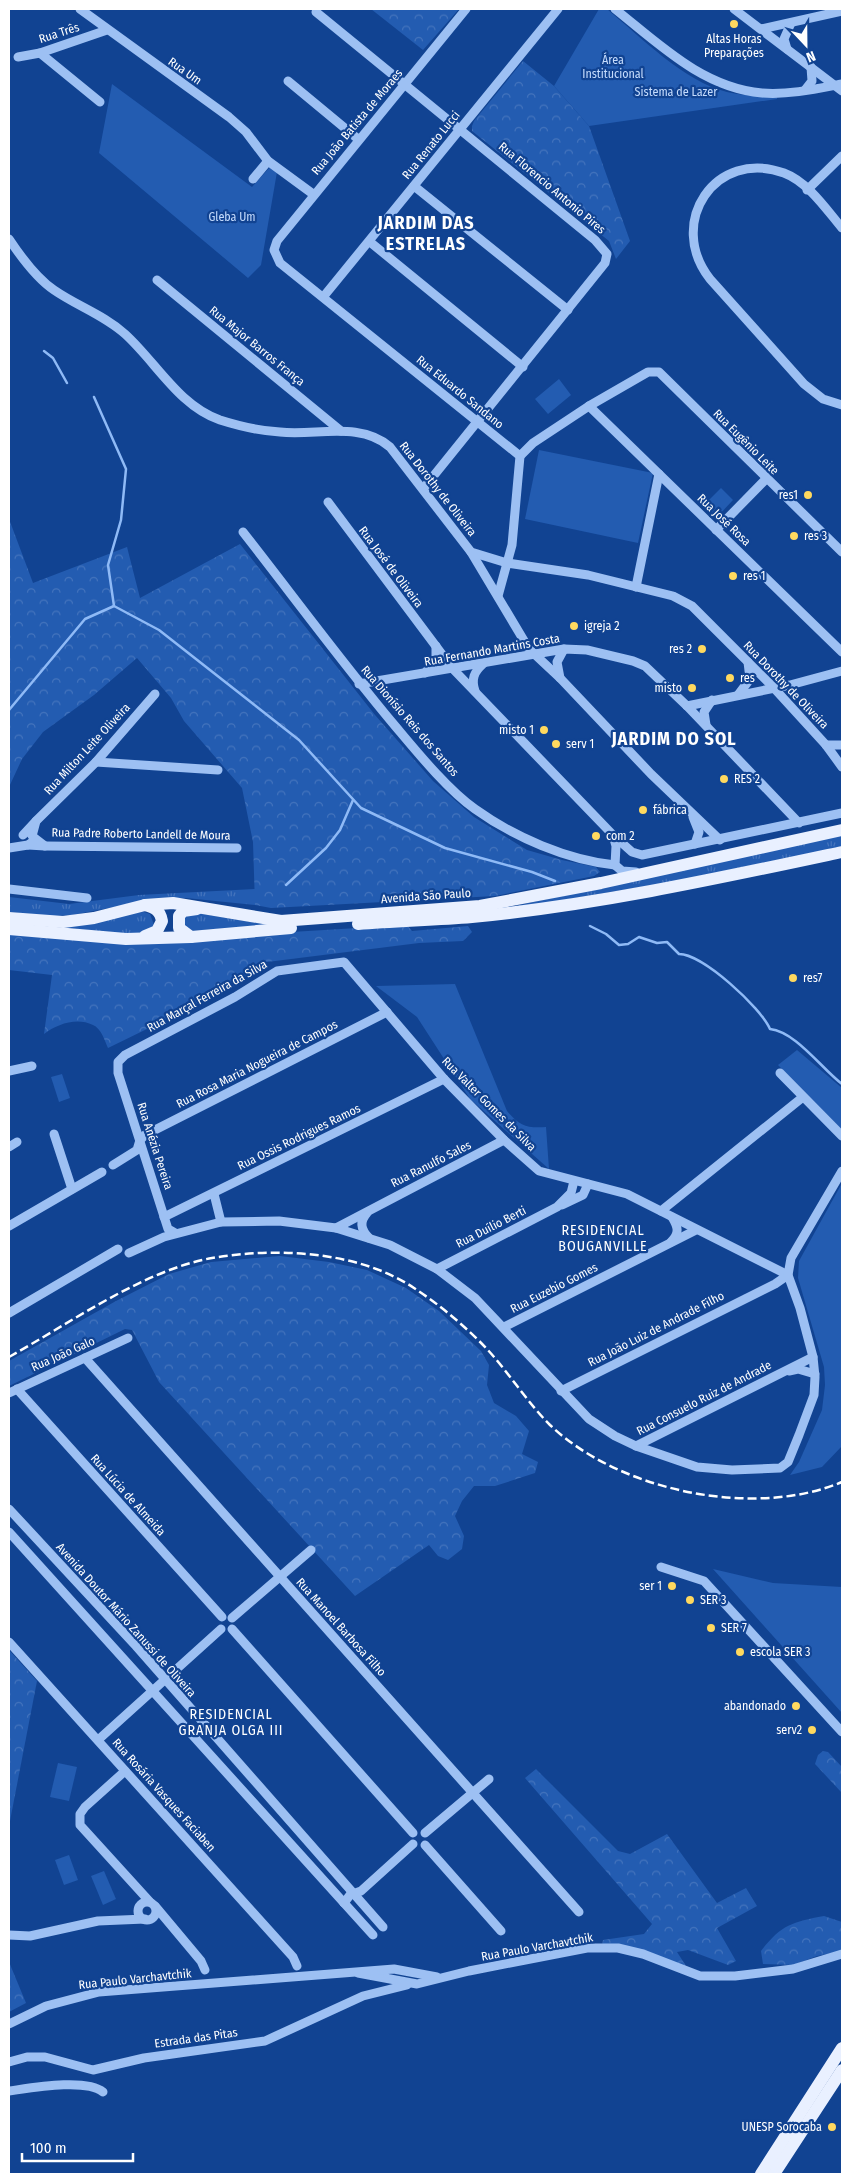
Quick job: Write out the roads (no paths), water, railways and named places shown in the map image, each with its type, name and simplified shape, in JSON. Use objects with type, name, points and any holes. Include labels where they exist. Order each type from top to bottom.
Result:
[{"type":"main road","name":"Avenida São Paulo","points":[[10,926],[94,918],[145,905],[173,903],[282,921],[480,906],[601,883],[842,830]]},
{"type":"main road","name":"Avenida São Paulo","points":[[10,926],[126,939],[191,937],[295,927],[470,917],[524,911],[727,876],[842,852]]},
{"type":"main road","points":[[126,939],[152,934],[161,926],[161,914],[155,908],[145,905]]},
{"type":"main road","points":[[191,937],[183,932],[178,923],[183,910],[189,908],[219,911]]},
{"type":"main road","points":[[761,2174],[842,2048]]},
{"type":"main road","points":[[774,2174],[842,2070]]},
{"type":"street","name":"Rua Um","points":[[80,9],[106,30],[228,117],[246,132],[268,161],[313,194]]},
{"type":"street","name":"Rua João Batista de Moraes","points":[[275,255],[277,240],[466,9]]},
{"type":"street","name":"Rua Renato Lucci","points":[[324,296],[370,242],[558,9]]},
{"type":"street","points":[[615,9],[694,70],[725,86],[763,93],[840,87]]},
{"type":"street","points":[[734,9],[840,87]]},
{"type":"street","points":[[761,29],[842,11]]},
{"type":"street","name":"Rua Florencio Antonio Pires","points":[[316,12],[603,247],[607,254],[605,263],[423,489]]},
{"type":"street","points":[[787,49],[784,39],[791,23]]},
{"type":"street","name":"Rua Três","points":[[18,57],[40,53],[106,30]]},
{"type":"street","points":[[40,53],[100,102]]},
{"type":"street","points":[[805,90],[812,81],[811,67]]},
{"type":"street","points":[[288,81],[358,139]]},
{"type":"street","points":[[807,190],[842,156]]},
{"type":"street","points":[[253,179],[268,161]]},
{"type":"street","points":[[842,228],[807,190],[786,174],[769,169],[748,168],[726,175],[712,185],[704,195],[697,210],[693,232],[695,248],[703,270],[812,392],[823,399],[842,405]]},
{"type":"street","points":[[414,186],[568,310]]},
{"type":"street","name":"Rua Dorothy de Oliveira","points":[[9,239],[52,289],[112,324],[125,334],[199,410],[219,419],[280,432],[341,431],[373,436],[383,441],[423,489],[471,552],[506,563],[565,571],[636,587],[672,596],[692,606],[773,687],[826,745],[842,768]]},
{"type":"street","points":[[370,242],[523,367]]},
{"type":"street","name":"Rua Eduardo Sandano","points":[[275,255],[280,263],[324,296],[520,456]]},
{"type":"street","name":"Rua Major Barros França","points":[[157,280],[341,431]]},
{"type":"street","name":"Rua Eugênio Leite","points":[[590,406],[643,374],[654,371],[663,376],[842,552]]},
{"type":"street","points":[[795,372],[823,393],[842,400]]},
{"type":"street","points":[[498,596],[512,545],[520,456],[532,443],[590,406]]},
{"type":"street","name":"Rua José Rosa","points":[[590,406],[842,652]]},
{"type":"street","points":[[636,587],[659,474]]},
{"type":"street","points":[[716,530],[766,479]]},
{"type":"street","name":"Rua José de Oliveira","points":[[328,502],[453,669],[613,835]]},
{"type":"street","name":"Rua Dionísio Reis dos Santos","points":[[243,532],[359,684],[411,745],[474,808],[520,836],[585,860],[611,865],[627,872],[647,872]]},
{"type":"street","points":[[471,552],[534,655],[560,678],[651,774],[720,840]]},
{"type":"street","points":[[424,674],[436,660],[436,646]]},
{"type":"street","points":[[560,678],[557,662],[564,649]]},
{"type":"street","name":"Rua Fernando Martins Costa","points":[[359,684],[564,649],[588,650],[633,661],[655,674],[799,823]]},
{"type":"street","points":[[737,695],[750,679],[748,662]]},
{"type":"street","points":[[476,694],[472,679],[475,672],[484,663]]},
{"type":"street","points":[[687,706],[790,685],[842,671]]},
{"type":"street","name":"Rua Milton Leite Oliveira","points":[[26,840],[36,821],[96,762],[155,694]]},
{"type":"street","points":[[707,727],[704,712],[712,700]]},
{"type":"street","points":[[826,745],[842,745]]},
{"type":"street","points":[[96,762],[218,770]]},
{"type":"street","points":[[776,828],[784,821],[783,810],[779,803]]},
{"type":"street","points":[[691,812],[699,832],[695,844]]},
{"type":"street","points":[[613,835],[632,852],[642,855],[842,813]]},
{"type":"street","points":[[601,883],[611,865],[616,846],[613,835]]},
{"type":"street","name":"Rua Padre Roberto Landell de Moura","points":[[9,848],[26,840],[46,846],[237,848]]},
{"type":"street","points":[[9,889],[87,898]]},
{"type":"street","name":"Rua Valter Gomes da Silva","points":[[344,962],[444,1079],[504,1140],[539,1171],[627,1194],[788,1275]]},
{"type":"street","name":"Rua Marçal Ferreira da Silva","points":[[118,1062],[125,1055],[235,997],[277,971],[344,962]]},
{"type":"street","name":"Rua Rosa Maria Nogueira de Campos","points":[[140,1140],[387,1012]]},
{"type":"street","name":"Rua Anézia Pereira","points":[[118,1062],[118,1073],[164,1217],[168,1228],[175,1233]]},
{"type":"street","points":[[9,1071],[32,1066]]},
{"type":"street","points":[[780,1073],[842,1136]]},
{"type":"street","name":"Rua Ossis Rodrigues Ramos","points":[[164,1217],[444,1079]]},
{"type":"street","points":[[662,1211],[803,1097]]},
{"type":"street","points":[[54,1134],[72,1189]]},
{"type":"street","points":[[113,1165],[137,1150],[140,1140]]},
{"type":"street","name":"Rua Ranulfo Sales","points":[[336,1228],[504,1140]]},
{"type":"street","points":[[9,1226],[102,1172]]},
{"type":"street","points":[[129,1253],[175,1233],[221,1222],[279,1221],[336,1228],[390,1245],[437,1269],[475,1298],[589,1419],[636,1446],[697,1467],[732,1470],[780,1468],[788,1462],[814,1395],[815,1374],[813,1357],[795,1292],[788,1275],[791,1258],[842,1172]]},
{"type":"street","name":"Rua Duílio Berti","points":[[557,1206],[571,1193],[574,1181]]},
{"type":"street","name":"Rua Duílio Berti","points":[[437,1269],[557,1206],[577,1200],[583,1194],[588,1184]]},
{"type":"street","points":[[214,1194],[221,1222]]},
{"type":"street","points":[[369,1211],[363,1218],[361,1226],[369,1239]]},
{"type":"street","points":[[669,1244],[676,1236],[678,1230],[672,1217]]},
{"type":"street","name":"Rua Euzebio Gomes","points":[[504,1327],[696,1230]]},
{"type":"street","points":[[9,1313],[118,1249]]},
{"type":"street","name":"Rua João Luiz de Andrade Filho","points":[[762,1290],[769,1284],[778,1270]]},
{"type":"street","name":"Rua João Luiz de Andrade Filho","points":[[561,1391],[762,1290],[788,1275]]},
{"type":"street","name":"Rua João Galo","points":[[13,1391],[128,1338]]},
{"type":"street","name":"Rua Consuelo Ruiz de Andrade","points":[[636,1446],[813,1357]]},
{"type":"street","name":"Rua Manoel Barbosa Filho","points":[[85,1358],[579,1912]]},
{"type":"street","name":"Rua Consuelo Ruiz de Andrade","points":[[784,1372],[798,1369],[815,1374]]},
{"type":"street","name":"Rua Lúcia de Almeida","points":[[13,1391],[222,1617]]},
{"type":"street","name":"Avenida Doutor Mário Zanussi de Oliveira","points":[[9,1509],[358,1894],[384,1927]]},
{"type":"street","points":[[9,1532],[373,1935]]},
{"type":"street","points":[[232,1618],[311,1550]]},
{"type":"street","points":[[661,1567],[704,1581],[841,1730]]},
{"type":"street","points":[[232,1618],[228,1616],[222,1617],[219,1623],[221,1628],[226,1631],[232,1629]]},
{"type":"street","points":[[232,1618],[234,1622],[232,1629]]},
{"type":"street","points":[[98,1740],[221,1628]]},
{"type":"street","points":[[232,1629],[413,1833]]},
{"type":"street","name":"Rua Rosária Vasques Faciaben","points":[[9,1642],[293,1957],[297,1966]]},
{"type":"street","points":[[125,1772],[85,1807],[79,1820],[84,1832],[152,1904],[201,1961],[205,1970]]},
{"type":"street","points":[[424,1833],[488,1779]]},
{"type":"street","points":[[413,1833],[420,1831],[424,1833]]},
{"type":"street","points":[[412,1844],[413,1833]]},
{"type":"street","points":[[424,1833],[427,1840],[425,1845]]},
{"type":"street","points":[[346,1905],[412,1844]]},
{"type":"street","points":[[412,1844],[418,1847],[425,1845]]},
{"type":"street","points":[[425,1845],[501,1931]]},
{"type":"street","points":[[137,1890],[140,1899],[140,1916],[146,1919]]},
{"type":"street","points":[[122,1919],[131,1916],[144,1902],[152,1904]]},
{"type":"street","points":[[146,1919],[155,1915],[152,1904]]},
{"type":"street","points":[[9,1935],[30,1936],[98,1921],[122,1919],[157,1919],[168,1923]]},
{"type":"street","name":"Rua Paulo Varchavtchik","points":[[358,1972],[409,1984],[587,1948],[618,1948],[643,1954],[700,1976],[735,1976],[793,1969],[841,1955]]},
{"type":"street","name":"Rua Paulo Varchavtchik","points":[[9,2024],[46,2006],[99,1992],[394,1969],[442,1978]]},
{"type":"street","name":"Estrada das Pitas","points":[[380,1990],[389,1980],[394,1969]]},
{"type":"street","points":[[409,1984],[413,1972]]},
{"type":"street","name":"Estrada das Pitas","points":[[9,2062],[27,2057],[45,2057],[93,2070],[144,2058],[265,2041],[363,1996],[380,1990],[409,1984]]},
{"type":"street","points":[[9,2091],[36,2087],[87,2086],[99,2088],[104,2092]]},
{"type":"waterway","points":[[44,351],[53,358],[67,383]]},
{"type":"waterway","points":[[94,397],[126,469],[121,520],[108,565],[114,606],[159,630],[299,740],[361,808],[445,848],[532,872],[555,881]]},
{"type":"waterway","points":[[9,710],[85,619],[114,606]]},
{"type":"waterway","points":[[286,885],[326,848],[340,830],[353,800]]},
{"type":"waterway","points":[[590,926],[606,934],[619,945],[628,944],[639,937],[657,943],[667,942],[679,954],[689,956],[702,963],[716,972],[744,996],[770,1029],[780,1032],[799,1044],[842,1084]]},
{"type":"railway","points":[[9,1357],[108,1299],[160,1274],[186,1264],[212,1258],[263,1253],[290,1253],[343,1259],[368,1266],[392,1276],[424,1295],[452,1317],[487,1349],[550,1425],[579,1448],[612,1467],[650,1482],[689,1492],[729,1498],[769,1498],[807,1493],[842,1482]]},
{"type":"place","name":"Altas Horas Preparações","points":[[734,24]]},
{"type":"place","name":"res1","points":[[808,495]]},
{"type":"place","name":"res 3","points":[[794,536]]},
{"type":"place","name":"res 1","points":[[733,576]]},
{"type":"place","name":"igreja 2","points":[[574,626]]},
{"type":"place","name":"res 2","points":[[702,649]]},
{"type":"place","name":"res","points":[[730,678]]},
{"type":"place","name":"misto","points":[[692,688]]},
{"type":"place","name":"misto 1","points":[[544,730]]},
{"type":"place","name":"serv 1","points":[[556,744]]},
{"type":"place","name":"RES 2","points":[[724,779]]},
{"type":"place","name":"fábrica","points":[[643,810]]},
{"type":"place","name":"com 2","points":[[596,836]]},
{"type":"place","name":"res7","points":[[793,978]]},
{"type":"place","name":"ser 1","points":[[672,1586]]},
{"type":"place","name":"SER 3","points":[[690,1600]]},
{"type":"place","name":"SER 7","points":[[711,1628]]},
{"type":"place","name":"escola SER 3","points":[[740,1652]]},
{"type":"place","name":"abandonado","points":[[796,1706]]},
{"type":"place","name":"serv2","points":[[812,1730]]},
{"type":"place","name":"UNESP Sorocaba","points":[[832,2127]]},
{"type":"district","name":"JARDIM DAS ESTRELAS","points":[[426,233]]},
{"type":"district","name":"JARDIM DO SOL","points":[[674,739]]},
{"type":"district","name":"RESIDENCIAL BOUGANVILLE","points":[[603,1238]]},
{"type":"district","name":"RESIDENCIAL GRANJA OLGA III","points":[[231,1722]]},
{"type":"park label","name":"Área Institucional","points":[[613,67]]},
{"type":"park label","name":"Sistema de Lazer","points":[[676,92]]},
{"type":"park label","name":"Gleba Um","points":[[232,217]]}]
